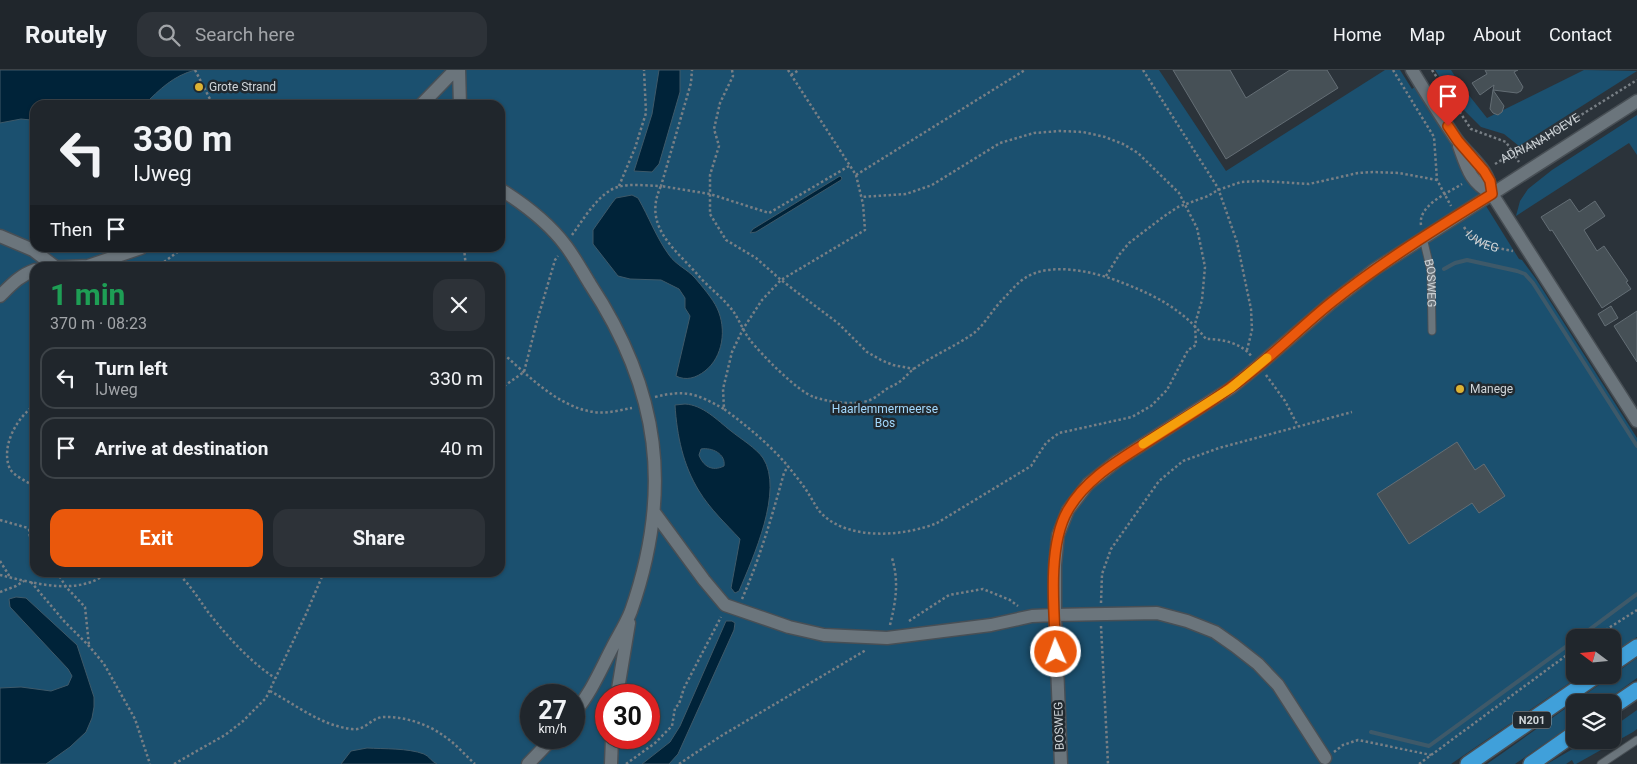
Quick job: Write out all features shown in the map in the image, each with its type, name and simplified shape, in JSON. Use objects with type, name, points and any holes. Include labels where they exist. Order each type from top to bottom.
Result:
[{"type":"highway","points":[[1621,658],[1637,647]]},
{"type":"highway","name":"N201","points":[[1468,764],[1584,684]]},
{"type":"highway","points":[[1621,701],[1637,690]]},
{"type":"highway","name":"N201","points":[[1531,764],[1566,739]]},
{"type":"street","points":[[426,100],[455,70]]},
{"type":"street","points":[[458,70],[460,100]]},
{"type":"street","name":"IJWEG","points":[[1412,70],[1458,141],[1484,171],[1490,181],[1492,194],[1637,421]]},
{"type":"street","name":"ADRIANAHOEVE","points":[[1492,194],[1637,101]]},
{"type":"street","name":"IJWEG","points":[[1458,141],[1472,178],[1481,188],[1492,194]]},
{"type":"street","points":[[505,194],[538,217],[565,245],[610,314],[636,375],[645,402],[655,456],[654,512],[651,537],[630,613],[619,684]]},
{"type":"street","name":"BOSWEG","points":[[1061,764],[1054,614],[1055,565],[1058,535],[1068,510],[1088,484],[1117,461],[1231,388],[1331,303],[1375,269],[1492,194]]},
{"type":"street","points":[[0,236],[30,249]]},
{"type":"street","points":[[35,252],[44,262]]},
{"type":"street","points":[[100,262],[129,252]]},
{"type":"street","points":[[0,296],[19,278],[30,272]]},
{"type":"street","points":[[654,512],[704,580],[731,608],[789,627],[824,635],[887,638],[991,625],[1032,616],[1054,614],[1156,613],[1187,621],[1215,632],[1258,664],[1278,685],[1324,758]]},
{"type":"street","points":[[585,698],[596,682],[630,613]]},
{"type":"street","points":[[528,764],[542,749]]},
{"type":"street","points":[[611,764],[612,749]]},
{"type":"lane","name":"BOSWEG","points":[[1423,238],[1431,272],[1432,331]]},
{"type":"lane","points":[[1600,764],[1637,740]]},
{"type":"path","points":[[194,70],[210,100]]},
{"type":"path","points":[[619,186],[635,148],[646,113],[644,70]]},
{"type":"path","points":[[692,70],[690,83],[657,195],[656,209],[661,234],[705,284],[734,312],[750,340],[799,390],[814,398],[842,403],[867,401],[898,382],[914,369],[975,332],[1002,300],[1025,278],[1045,269],[1074,270],[1106,276],[1165,301],[1195,324],[1206,339],[1224,340],[1247,350],[1286,400],[1298,426]]},
{"type":"path","points":[[732,70],[733,76],[720,103],[714,129],[719,146],[710,175],[710,214],[726,240],[756,258],[781,280],[839,324],[867,352],[893,365],[914,369]]},
{"type":"path","points":[[724,409],[724,389],[732,352],[743,328],[762,300],[781,280],[865,230],[856,175],[788,70]]},
{"type":"path","points":[[791,75],[799,70]]},
{"type":"path","points":[[856,175],[1025,70]]},
{"type":"path","points":[[1144,70],[1218,190],[1237,242],[1251,309],[1252,330],[1247,350]]},
{"type":"path","name":"IJWEG","points":[[1393,70],[1434,136],[1437,180],[1470,237],[1484,244],[1530,255]]},
{"type":"path","points":[[1432,70],[1471,129],[1506,142],[1526,172]]},
{"type":"path","name":"ADRIANAHOEVE","points":[[1484,171],[1513,152],[1533,145],[1637,80]]},
{"type":"path","points":[[505,355],[553,395],[575,407],[593,412],[607,413],[645,402],[661,395],[688,392],[702,397],[724,409],[764,441],[788,466],[808,492],[822,515],[850,529],[871,534],[893,533],[937,524],[1031,466],[1046,443],[1059,433],[1132,417],[1151,406],[1167,390],[1188,350],[1196,345],[1195,324],[1202,300],[1205,267],[1197,228],[1180,193],[1138,153],[1123,144],[1105,137],[1083,132],[1034,133],[1000,143],[932,186],[906,194],[861,197]]},
{"type":"path","points":[[505,385],[524,372],[555,260],[602,196],[611,190],[619,186],[661,186],[710,194],[769,213],[849,166]]},
{"type":"path","points":[[1106,276],[1129,243],[1163,217],[1185,204],[1208,196],[1218,190],[1252,180],[1309,184],[1358,172],[1400,174],[1437,180]]},
{"type":"path","points":[[1423,238],[1421,221],[1423,213],[1428,206],[1472,178]]},
{"type":"path","points":[[164,262],[178,252]]},
{"type":"path","points":[[30,409],[17,422],[9,439],[6,457],[11,470],[30,484]]},
{"type":"path","points":[[1108,764],[1101,613],[1102,574],[1111,549],[1160,481],[1183,461],[1219,448],[1352,412]]},
{"type":"path","points":[[626,764],[655,743],[672,726],[675,708],[679,704],[684,688],[711,635],[750,582],[769,527],[784,473],[788,466]]},
{"type":"path","points":[[0,520],[29,528],[30,538]]},
{"type":"path","points":[[679,764],[721,736],[887,638],[896,600],[896,572],[892,558]]},
{"type":"path","points":[[0,561],[10,577]]},
{"type":"path","points":[[0,575],[66,587],[88,583],[103,577]]},
{"type":"path","points":[[59,577],[85,607],[89,646]]},
{"type":"path","points":[[182,577],[231,641],[275,678]]},
{"type":"path","points":[[174,764],[225,735],[242,722],[266,698],[322,577]]},
{"type":"path","points":[[0,592],[25,581]]},
{"type":"path","points":[[31,582],[104,664],[136,719],[150,764]]},
{"type":"path","points":[[908,622],[949,595],[983,589],[1010,600],[1032,616]]},
{"type":"path","points":[[1607,629],[1637,610]]},
{"type":"path","points":[[1419,764],[1566,656]]},
{"type":"path","points":[[270,691],[318,719],[354,730],[364,728],[377,718],[417,722],[444,735],[475,764]]},
{"type":"path","points":[[1324,758],[1344,745],[1358,740],[1431,755]]},
{"type":"green space","name":"Haarlemmermeerse Bos","points":[[0,70],[1159,70],[1226,171],[1385,70],[1400,70],[1412,89],[1416,86],[1453,145],[1463,169],[1519,259],[1522,260],[1536,279],[1637,438],[1637,637],[1621,648],[1621,629],[1566,629],[1566,684],[1568,684],[1451,764],[0,764]]},
{"type":"green space","points":[[1435,70],[1451,70],[1487,118],[1584,70],[1637,71],[1519,146],[1504,134],[1481,127],[1457,103]]},
{"type":"green space","points":[[1637,115],[1637,155],[1629,143],[1516,216],[1520,201],[1528,189],[1552,170]]},
{"type":"green space","points":[[1637,658],[1637,678],[1615,694],[1586,694],[1600,684],[1621,684],[1621,669]]},
{"type":"green space","points":[[1566,708],[1566,729],[1515,764],[1487,764]]},
{"type":"green space","points":[[1637,710],[1637,729],[1621,739],[1621,721]]},
{"type":"green space","points":[[1573,749],[1603,749],[1576,764],[1572,760],[1566,764],[1547,764]]},
{"type":"shaded area","points":[[0,70],[195,70],[173,79],[149,100],[30,100],[30,120],[21,119],[0,123]]},
{"type":"shaded area","points":[[659,70],[680,70],[680,92],[659,164],[652,172],[634,171],[652,114]]},
{"type":"shaded area","points":[[840,176],[841,180],[756,232],[750,233],[753,229]]},
{"type":"shaded area","points":[[632,195],[638,198],[669,255],[700,284],[715,304],[720,316],[722,342],[716,358],[705,371],[695,377],[683,378],[676,376],[690,316],[685,308],[685,298],[679,289],[661,280],[630,279],[618,276],[593,244],[593,230],[612,203],[616,198]]},
{"type":"shaded area","points":[[675,405],[692,405],[710,414],[756,451],[763,458],[769,472],[770,488],[764,524],[745,577],[739,591],[735,593],[731,588],[740,539],[708,504],[693,481],[682,450],[677,428]],"holes":[[[701,449],[714,450],[721,455],[724,466],[720,468],[708,467],[699,455]]]},
{"type":"shaded area","points":[[16,597],[26,598],[77,645],[94,697],[92,718],[86,732],[70,747],[46,764],[0,764],[0,688],[21,687],[51,691],[68,685],[72,676],[68,669],[10,607],[9,599]]},
{"type":"shaded area","points":[[726,621],[735,623],[734,630],[678,754],[669,764],[642,764],[670,742],[680,726]]},
{"type":"shaded area","points":[[367,748],[418,752],[426,755],[437,764],[341,764],[351,751]]},
{"type":"building","points":[[1173,70],[1230,70],[1246,98],[1290,70],[1327,70],[1338,88],[1226,159]]},
{"type":"building","points":[[1485,70],[1518,70],[1514,72],[1523,87],[1521,91],[1517,93],[1493,90],[1494,85],[1480,95],[1472,83],[1487,74]]},
{"type":"building","points":[[1493,90],[1504,106],[1502,112],[1498,115],[1490,109]]},
{"type":"building","points":[[1570,199],[1579,212],[1595,201],[1605,216],[1584,230],[1597,251],[1604,246],[1628,281],[1626,282],[1631,289],[1602,308],[1552,230],[1550,231],[1541,217]]},
{"type":"building","points":[[1611,306],[1618,318],[1605,326],[1598,314]]},
{"type":"building","points":[[1637,311],[1637,362],[1614,326]]},
{"type":"building","points":[[1457,442],[1475,470],[1484,464],[1505,496],[1479,513],[1472,503],[1409,544],[1377,494]]},
{"type":"waterway","points":[[1444,269],[1455,263],[1467,260],[1525,274],[1533,283],[1637,446]]},
{"type":"waterway","points":[[1590,629],[1637,594]]},
{"type":"waterway","points":[[1371,732],[1429,746],[1566,647]]},
{"type":"slow traffic","points":[[1143,444],[1231,388],[1267,358]]},
{"type":"place","name":"Grote Strand","points":[[199,87]]},
{"type":"place","name":"Manege","points":[[1460,389]]},
{"type":"route","points":[[1056,652],[1054,600],[1058,535],[1068,510],[1088,484],[1117,461],[1231,388],[1331,303],[1375,269],[1492,194],[1490,181],[1484,171],[1458,141],[1448,126]]}]
